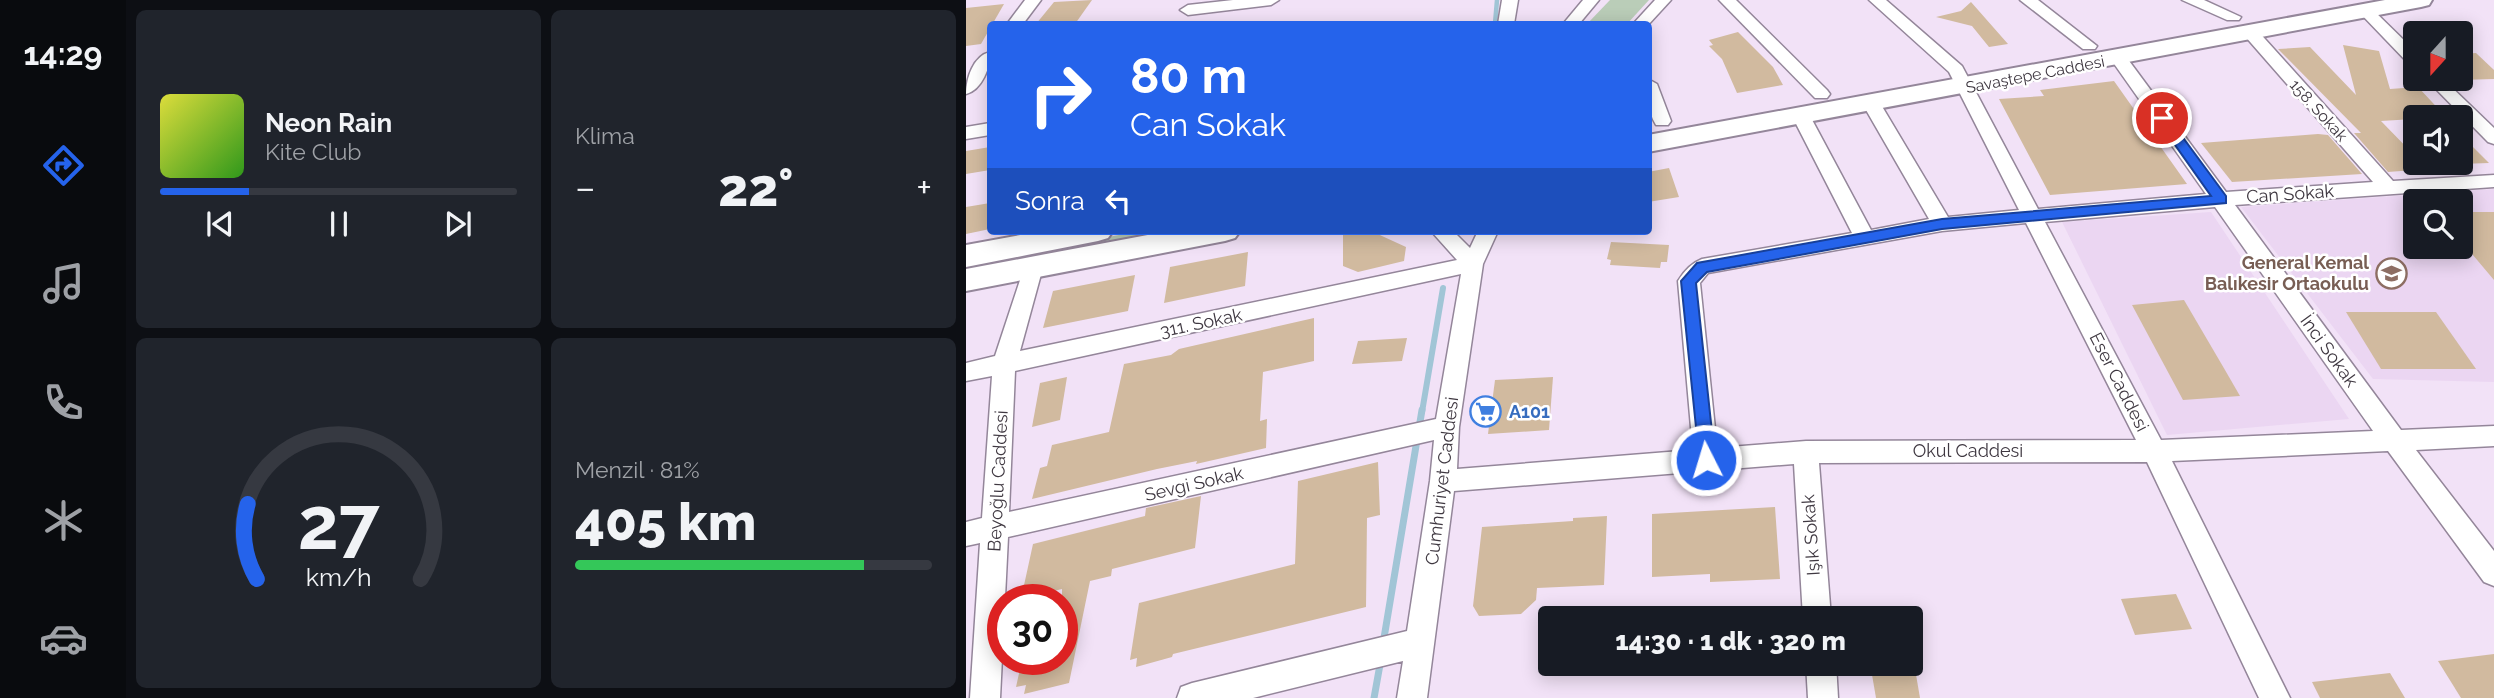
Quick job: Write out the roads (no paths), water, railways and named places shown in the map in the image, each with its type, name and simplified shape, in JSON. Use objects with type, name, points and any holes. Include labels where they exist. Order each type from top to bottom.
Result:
[{"type":"main road","name":"Savaştepe Caddesi","points":[[1655,123],[1821,94],[2118,58],[2325,0]]},
{"type":"main road","name":"Savaştepe Caddesi","points":[[1652,143],[1871,103],[2089,46],[2365,10],[2421,0]]},
{"type":"main road","points":[[966,256],[1071,235]]},
{"type":"main road","points":[[966,280],[1204,235]]},
{"type":"street","points":[[1016,21],[1033,0]]},
{"type":"street","points":[[1187,12],[1270,0]]},
{"type":"street","points":[[1506,21],[1510,0]]},
{"type":"street","points":[[1574,21],[1591,0]]},
{"type":"street","points":[[1643,21],[1663,0]]},
{"type":"street","points":[[1727,0],[1821,94]]},
{"type":"street","points":[[1877,0],[1961,78]]},
{"type":"street","points":[[2028,0],[2089,46]]},
{"type":"street","points":[[2190,0],[2241,25]]},
{"type":"street","points":[[2365,10],[2403,48]]},
{"type":"street","name":"158. Sokak","points":[[2241,25],[2389,188]]},
{"type":"street","name":"İnci Sokak","points":[[2118,58],[2394,440],[2494,573]]},
{"type":"street","points":[[969,81],[987,60]]},
{"type":"street","name":"Eser Caddesi","points":[[1961,78],[2154,451],[2275,698]]},
{"type":"street","points":[[2446,91],[2494,138]]},
{"type":"street","points":[[1871,103],[1942,224]]},
{"type":"street","points":[[1801,116],[1864,236]]},
{"type":"street","points":[[966,133],[987,130]]},
{"type":"street","name":"Can Sokak","points":[[1706,460],[1689,281],[1702,267],[1942,224],[2221,200],[2494,181]]},
{"type":"street","points":[[1445,235],[1472,264],[1486,235]]},
{"type":"street","name":"311. Sokak","points":[[966,372],[1472,264]]},
{"type":"street","name":"Cumhuriyet Caddesi","points":[[1412,698],[1443,481],[1447,427],[1472,264]]},
{"type":"street","name":"Beyoğlu Caddesi","points":[[985,698],[1004,366],[1033,267]]},
{"type":"street","name":"Sevgi Sokak","points":[[966,534],[1447,427]]},
{"type":"street","name":"Okul Caddesi","points":[[1443,481],[1806,452],[2154,451],[2494,436]]},
{"type":"street","name":"Işık Sokak","points":[[1806,452],[1816,606]]},
{"type":"street","points":[[1192,698],[1422,642]]},
{"type":"street","points":[[1822,676],[1823,698]]},
{"type":"waterway","points":[[1495,21],[1497,0]]},
{"type":"waterway","points":[[1422,412],[1443,288]]},
{"type":"waterway","points":[[1383,644],[1422,410]]},
{"type":"waterway","points":[[1374,698],[1381,659]]},
{"type":"place","name":"General Kemal Balıkesir Ortaokulu","points":[[2392,273]]},
{"type":"place","name":"A101","points":[[1486,412]]}]
